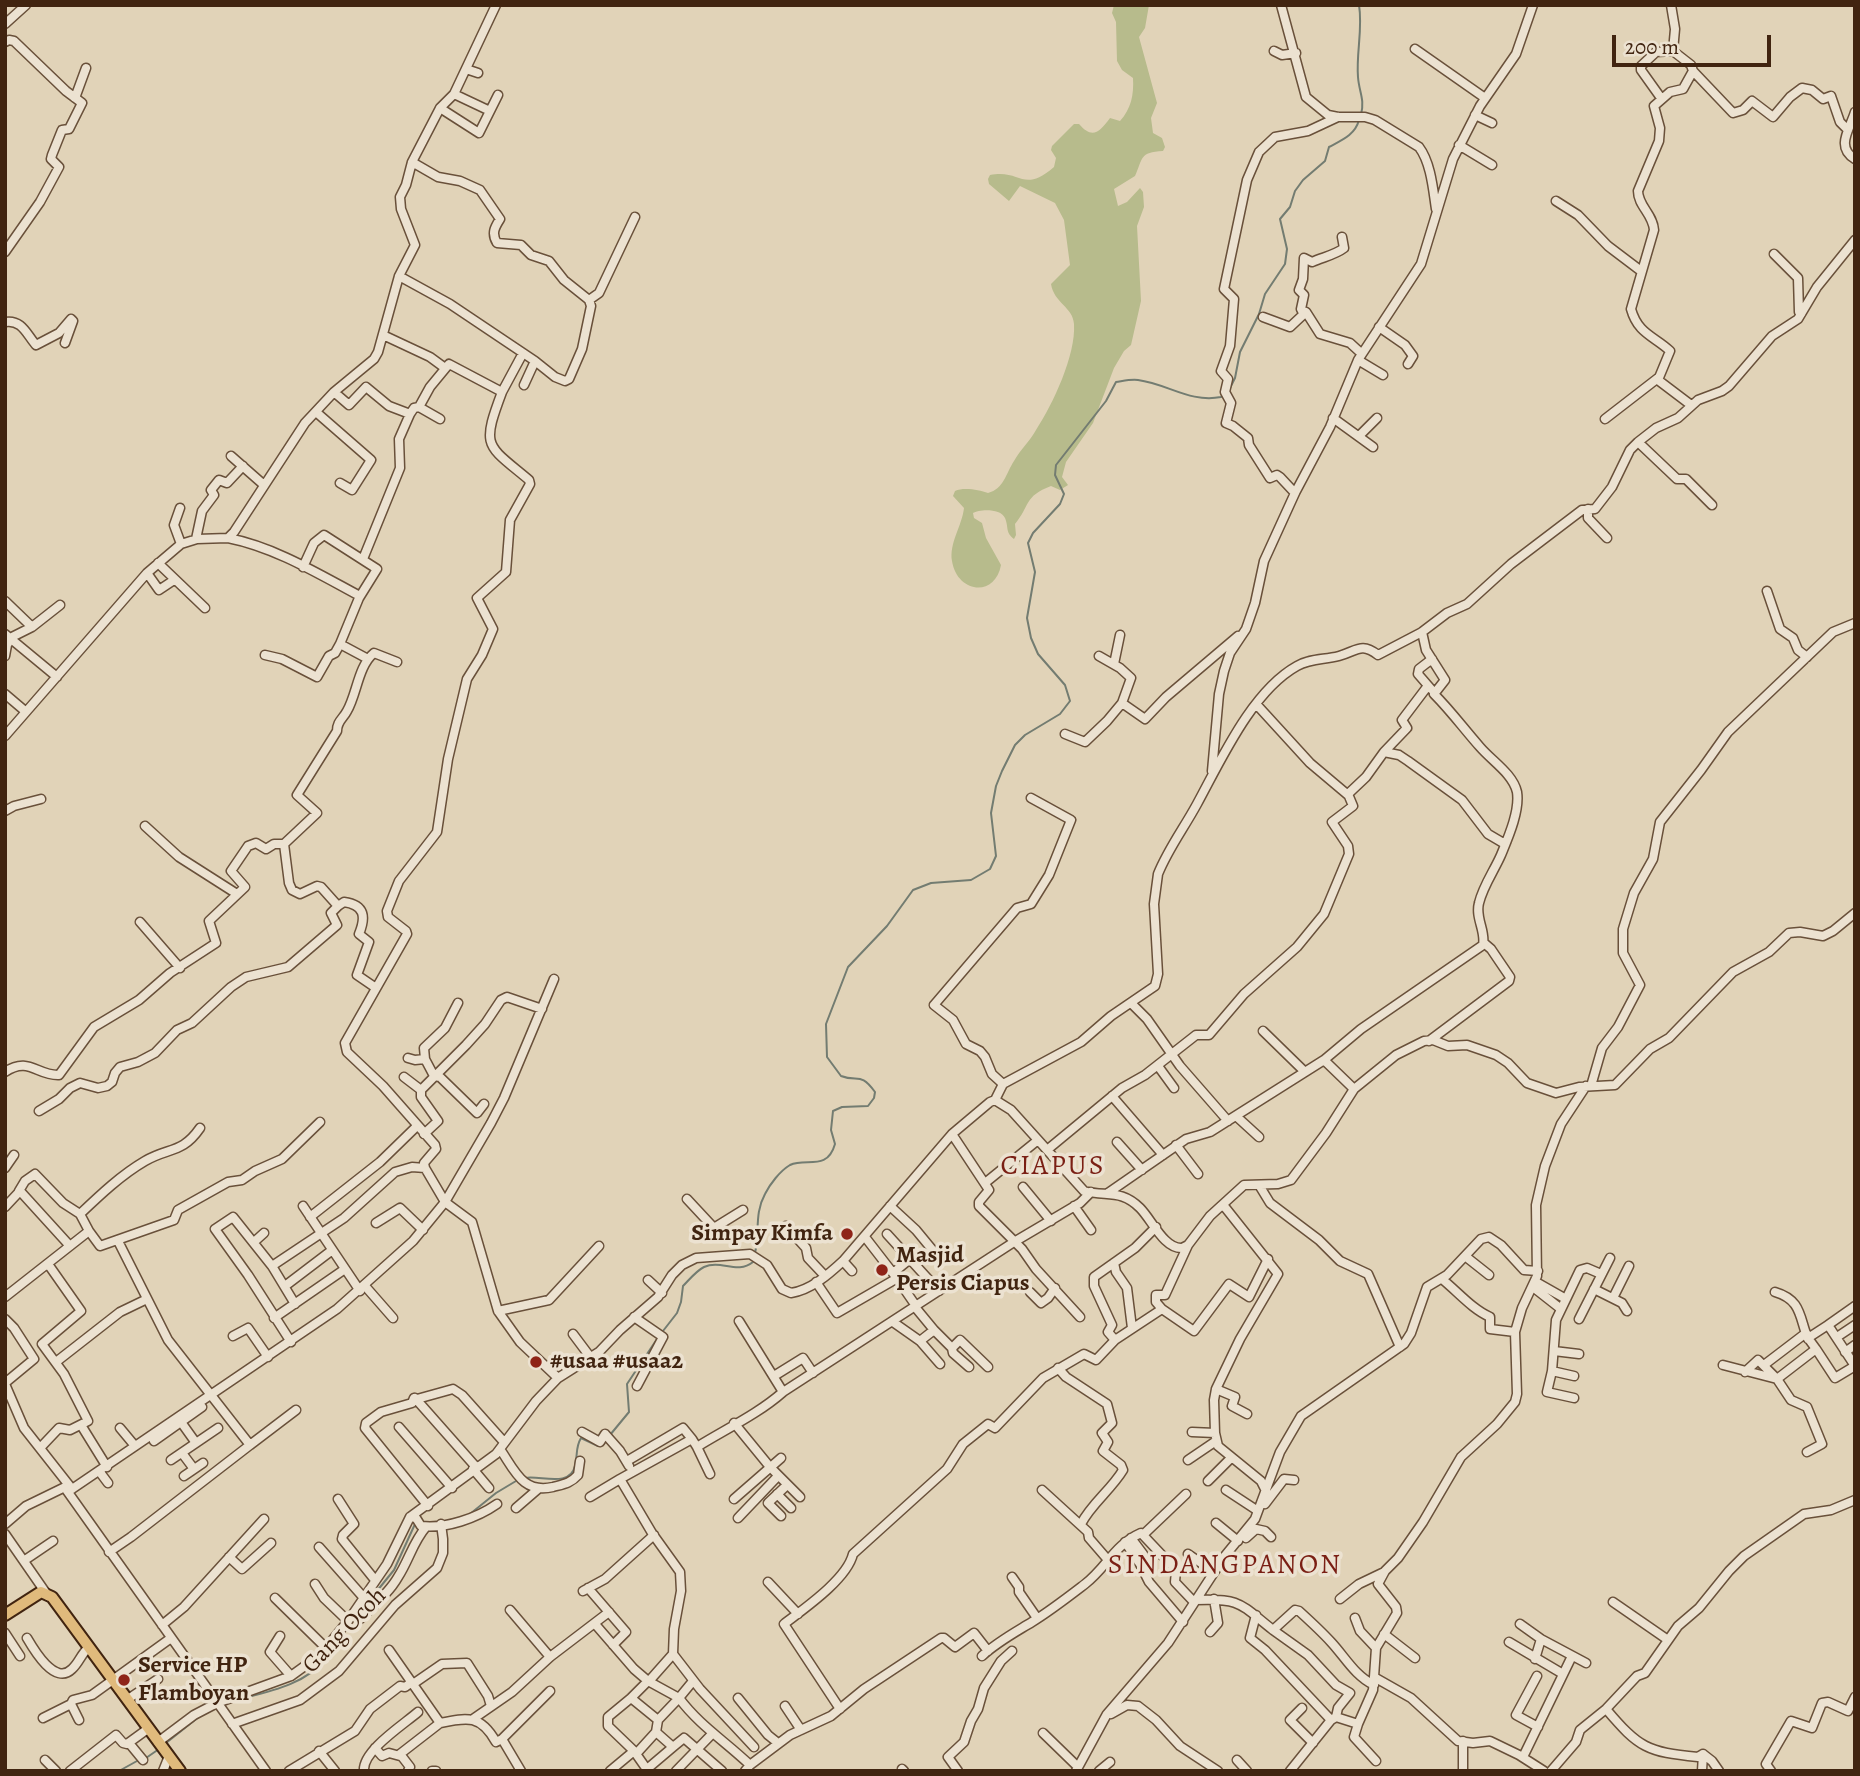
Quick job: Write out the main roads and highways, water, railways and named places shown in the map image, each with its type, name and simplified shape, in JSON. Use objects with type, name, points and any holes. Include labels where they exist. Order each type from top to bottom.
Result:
[{"type":"main road","points":[[5,1615],[41,1592],[56,1602],[180,1771]]},
{"type":"waterway","points":[[1359,5],[1358,68],[1361,115]]},
{"type":"waterway","points":[[1230,388],[1235,378],[1240,352],[1259,314],[1265,294],[1285,264],[1287,249],[1280,219],[1290,207],[1295,191],[1303,180],[1325,161],[1329,147],[1351,133],[1359,120]]},
{"type":"waterway","points":[[755,1253],[758,1216],[772,1182],[790,1165],[827,1158],[835,1144],[831,1130],[833,1111],[842,1107],[868,1106],[874,1098],[875,1092],[866,1082],[841,1076],[827,1057],[826,1024],[848,967],[887,926],[913,890],[931,883],[971,880],[990,869],[996,856],[991,813],[1002,771],[1015,745],[1025,735],[1060,714],[1070,701],[1065,685],[1038,654],[1027,618],[1035,572],[1028,543],[1033,533],[1060,504],[1064,494],[1055,475],[1056,465],[1106,401],[1116,382],[1138,380],[1199,397],[1221,397],[1224,394]]},
{"type":"waterway","points":[[663,1331],[677,1313],[683,1286],[698,1271],[710,1265],[741,1267],[753,1262]]},
{"type":"waterway","points":[[610,1435],[629,1412],[627,1384],[657,1339]]},
{"type":"waterway","points":[[525,1478],[567,1477],[575,1466],[581,1438],[598,1446]]},
{"type":"waterway","points":[[470,1514],[516,1481]]},
{"type":"waterway","points":[[355,1618],[394,1570],[415,1524]]},
{"type":"waterway","points":[[233,1701],[296,1682],[318,1668],[345,1631]]},
{"type":"waterway","points":[[166,1743],[200,1716]]},
{"type":"waterway","points":[[146,1758],[159,1749]]},
{"type":"waterway","points":[[5,1759],[5,1766]]},
{"type":"waterway","points":[[119,1771],[137,1761]]},
{"type":"place","name":"Simpay Kimfa","points":[[847,1234]]},
{"type":"place","name":"Masjid Persis Ciapus","points":[[882,1270]]},
{"type":"place","name":"#usaa #usaa2","points":[[536,1362]]},
{"type":"place","name":"Service HP Flamboyan","points":[[124,1680]]},
{"type":"district","name":"CIAPUS","points":[[1053,1167]]},
{"type":"district","name":"SINDANGPANON","points":[[1225,1566]]}]
